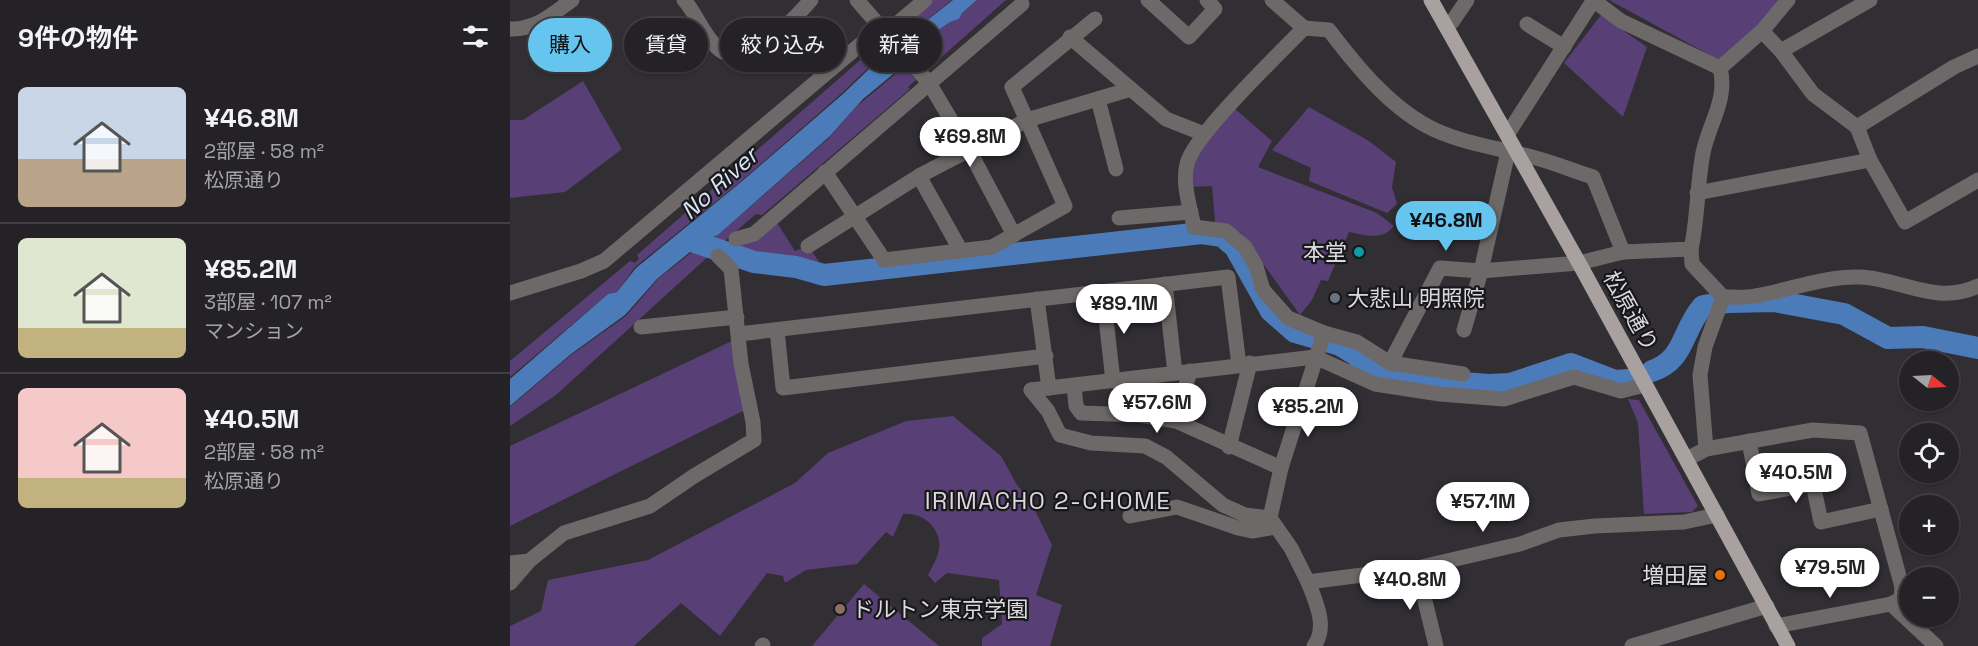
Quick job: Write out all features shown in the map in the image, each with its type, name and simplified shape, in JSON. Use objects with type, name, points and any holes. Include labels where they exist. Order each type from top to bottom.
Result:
[{"type":"main road","name":"松原通り","points":[[1431,0],[1507,135],[1513,153],[1579,263],[1788,646]]},
{"type":"street","points":[[510,29],[529,28],[539,24],[572,0]]},
{"type":"street","points":[[684,0],[718,49],[736,57],[749,53],[767,41],[811,0]]},
{"type":"street","points":[[903,18],[926,0]]},
{"type":"street","points":[[1148,0],[1189,37],[1215,9],[1207,0]]},
{"type":"street","points":[[1272,0],[1304,28],[1329,30],[1355,64],[1401,107],[1434,129],[1480,147],[1513,153],[1593,177],[1623,252]]},
{"type":"street","points":[[1452,22],[1467,0]]},
{"type":"street","points":[[1507,135],[1593,0],[1621,21],[1720,68]]},
{"type":"street","points":[[1720,68],[1762,31],[1788,0]]},
{"type":"street","points":[[1781,51],[1870,0]]},
{"type":"street","points":[[865,2],[876,18]]},
{"type":"street","points":[[736,239],[754,234],[926,80],[1022,4]]},
{"type":"street","points":[[825,172],[884,261],[992,248],[1065,206],[1012,87],[1070,37],[1095,19]]},
{"type":"street","points":[[1527,24],[1564,47]]},
{"type":"street","points":[[1304,28],[1204,134],[1187,162],[1186,188],[1194,227],[1226,231],[1245,247],[1256,266],[1263,290],[1276,308],[1375,384],[1461,396],[1504,399],[1575,377],[1621,391],[1645,385]]},
{"type":"street","points":[[1762,31],[1781,51],[1813,94],[1857,127],[1870,160],[1905,222],[1976,178],[1978,180]]},
{"type":"street","points":[[1070,37],[1166,119],[1204,134]]},
{"type":"street","points":[[510,293],[581,271],[604,261],[858,54]]},
{"type":"street","points":[[1857,127],[1954,67],[1978,56]]},
{"type":"street","points":[[1720,68],[1723,82],[1715,122],[1704,150],[1691,249],[1692,264],[1723,297],[1753,296],[1832,279],[1862,277],[1921,292],[1947,292],[1978,286]]},
{"type":"street","points":[[919,72],[969,150],[1014,235]]},
{"type":"street","points":[[808,246],[919,176],[1027,120],[1131,89]]},
{"type":"street","points":[[1098,99],[1116,169]]},
{"type":"street","points":[[1464,330],[1513,153]]},
{"type":"street","points":[[1697,193],[1870,160]]},
{"type":"street","points":[[919,176],[962,251]]},
{"type":"street","points":[[1119,218],[1191,212]]},
{"type":"street","points":[[1390,363],[1440,268],[1481,271],[1579,263],[1623,252],[1691,249]]},
{"type":"street","points":[[510,583],[529,561],[564,533],[650,506],[754,440],[731,269],[718,256]]},
{"type":"street","points":[[739,334],[1228,277],[1245,364],[1229,447]]},
{"type":"street","points":[[1165,284],[1183,372],[1176,421]]},
{"type":"street","points":[[1103,292],[1113,381]]},
{"type":"street","points":[[1706,449],[1700,375],[1705,347],[1723,297]]},
{"type":"street","points":[[1037,299],[1049,388]]},
{"type":"street","points":[[641,327],[737,317]]},
{"type":"street","points":[[777,330],[783,388],[1046,356]]},
{"type":"street","points":[[1314,646],[1321,632],[1317,604],[1291,548],[1273,522],[1245,515],[1223,505],[1166,457],[1145,446],[1091,442],[1060,435],[1048,411],[1031,390],[1245,364],[1320,344],[1357,342],[1390,363],[1462,374]]},
{"type":"street","points":[[1273,522],[1281,468],[1320,344]]},
{"type":"street","points":[[1074,386],[1077,406],[1082,413],[1140,415],[1176,421],[1229,447],[1281,468]]},
{"type":"street","points":[[1687,459],[1706,449],[1813,430],[1860,433],[1902,587],[1901,598],[1891,604],[1776,626]]},
{"type":"street","points":[[1749,441],[1759,494],[1813,484],[1821,522],[1881,509]]},
{"type":"street","points":[[1130,516],[1177,507],[1252,531],[1273,522]]},
{"type":"street","points":[[1308,582],[1417,568],[1520,544],[1559,530],[1684,522],[1717,515]]},
{"type":"street","points":[[510,563],[529,561]]},
{"type":"street","points":[[1417,568],[1436,646]]},
{"type":"street","points":[[1891,604],[1936,646]]},
{"type":"street","points":[[1632,646],[1767,606]]},
{"type":"shaded area","points":[[932,0],[952,0],[929,18],[910,18]]},
{"type":"shaded area","points":[[978,0],[1006,0],[942,57],[942,28],[959,19],[962,13]]},
{"type":"shaded area","points":[[1609,0],[1779,0],[1755,28],[1719,60]]},
{"type":"shaded area","points":[[1601,15],[1647,47],[1623,117],[1564,63]]},
{"type":"shaded area","points":[[858,62],[858,72],[864,72],[842,93],[739,183],[635,267],[617,292],[608,294],[510,377],[510,361],[630,261],[635,263],[639,259],[637,255]]},
{"type":"shaded area","points":[[898,72],[909,72],[916,80],[908,87],[910,89],[762,215],[756,214],[719,246],[713,244],[710,238],[718,235],[829,138],[857,106]]},
{"type":"shaded area","points":[[583,81],[622,149],[565,192],[510,198],[510,120],[523,120]]},
{"type":"shaded area","points":[[1309,107],[1369,141],[1396,162],[1392,187],[1397,204],[1387,213],[1309,181],[1311,168],[1272,150]]},
{"type":"shaded area","points":[[1234,108],[1272,141],[1258,167],[1377,213],[1394,226],[1379,235],[1349,232],[1328,281],[1321,280],[1312,300],[1300,315],[1241,233],[1215,222],[1212,186],[1191,187],[1190,164]]},
{"type":"shaded area","points":[[776,221],[795,251],[808,246],[827,273],[756,256],[733,248],[758,237]]},
{"type":"shaded area","points":[[692,252],[712,253],[556,395],[510,426],[510,407],[571,355],[626,316],[658,279]]},
{"type":"shaded area","points":[[734,340],[745,410],[510,526],[510,446]]},
{"type":"shaded area","points":[[1628,399],[1639,400],[1698,506],[1692,512],[1644,514],[1638,423]]},
{"type":"shaded area","points":[[953,416],[1001,456],[1017,485],[1029,498],[1052,545],[1036,595],[1062,605],[1050,646],[982,646],[982,638],[1002,624],[999,580],[947,573],[935,583],[928,575],[938,552],[937,534],[924,519],[903,514],[893,537],[886,532],[857,564],[806,570],[785,583],[783,576],[767,573],[720,636],[681,603],[634,646],[510,646],[510,626],[541,611],[548,580],[648,560],[795,483],[828,453],[906,421]]},
{"type":"shaded area","points":[[864,584],[939,646],[812,646]]},
{"type":"water","points":[[953,0],[977,0],[962,13],[959,19],[942,28],[942,18],[930,18]]},
{"type":"water","points":[[866,72],[896,72],[863,99],[830,136],[718,235],[710,238],[712,244],[718,247],[710,252],[690,252],[657,279],[625,315],[571,354],[510,406],[510,379],[608,294],[617,292],[636,268],[740,183]]},
{"type":"waterway","points":[[695,242],[754,262],[796,267],[824,275],[1202,233],[1222,236],[1235,247],[1271,311],[1295,332],[1340,345],[1355,354],[1369,368],[1410,379],[1489,385],[1510,384],[1571,364],[1615,381],[1629,380]]},
{"type":"waterway","points":[[1652,371],[1663,366],[1677,352],[1703,306],[1728,302],[1774,301],[1844,314],[1888,338],[1923,337],[1978,348]]},
{"type":"place","name":"本堂","points":[[1359,252]]},
{"type":"place","name":"大悲山 明照院","points":[[1335,298]]},
{"type":"place","name":"増田屋","points":[[1720,575]]},
{"type":"place","name":"ドルトン東京学園","points":[[840,609]]},
{"type":"district","name":"IRIMACHO 2-CHOME","points":[[1048,500]]},
{"type":"water label","name":"No River","points":[[719,183]]}]
